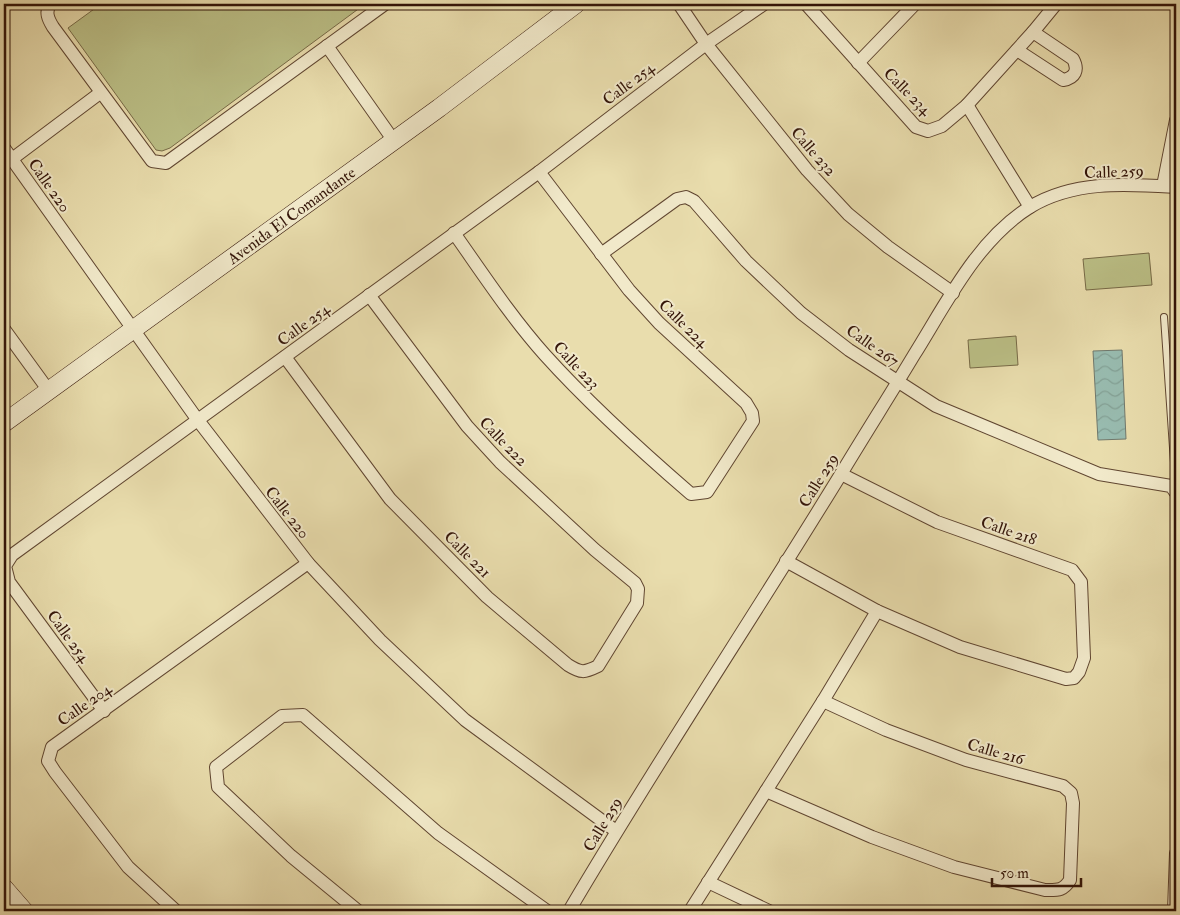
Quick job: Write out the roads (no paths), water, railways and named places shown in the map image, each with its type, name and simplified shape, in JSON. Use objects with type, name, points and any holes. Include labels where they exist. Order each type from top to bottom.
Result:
[{"type":"street","points":[[48,6],[48,19],[100,92],[152,161],[166,163],[385,4]]},
{"type":"street","name":"Avenida El Comandante","points":[[4,423],[394,141],[576,4]]},
{"type":"street","name":"Calle 232","points":[[679,4],[706,44],[806,170],[848,214],[888,248],[953,293]]},
{"type":"street","name":"Calle 254","points":[[104,711],[9,582],[5,566],[12,555],[539,172],[706,44],[764,4]]},
{"type":"street","name":"Calle 234","points":[[806,4],[916,127],[928,131],[942,126],[967,105],[1056,4]]},
{"type":"street","points":[[858,63],[915,4]]},
{"type":"street","points":[[1017,50],[1063,80],[1070,79],[1076,74],[1076,65],[1073,59],[1033,32]]},
{"type":"street","points":[[327,46],[394,141]]},
{"type":"street","points":[[12,159],[100,92]]},
{"type":"street","points":[[967,105],[1030,207]]},
{"type":"street","points":[[1170,187],[1176,120]]},
{"type":"street","name":"Calle 220","points":[[4,148],[197,419],[308,563],[380,640],[465,720],[616,831]]},
{"type":"street","name":"Calle 224","points":[[539,172],[629,290],[659,323],[746,404],[752,413],[753,421],[707,492],[700,493]]},
{"type":"street","name":"Calle 259","points":[[569,911],[616,831],[953,293],[990,239],[1030,207],[1061,193],[1097,186],[1170,187]]},
{"type":"street","name":"Calle 267","points":[[601,254],[677,199],[686,197],[694,201],[746,261],[801,313],[849,350],[936,406],[1099,474],[1174,490]]},
{"type":"street","name":"Calle 223","points":[[454,233],[498,295],[544,354],[592,405],[692,494],[700,493]]},
{"type":"street","name":"Calle 222","points":[[369,295],[467,426],[500,462],[595,550],[635,583],[638,589]]},
{"type":"street","points":[[4,329],[49,390]]},
{"type":"street","name":"Calle 221","points":[[285,357],[390,499],[487,596],[568,665],[579,672],[588,671],[598,666],[637,603],[638,589]]},
{"type":"street","name":"Calle 218","points":[[841,474],[937,522],[1072,570],[1081,582],[1084,658],[1079,672],[1074,678],[1066,678],[960,647],[877,611]]},
{"type":"street","points":[[690,911],[823,701],[877,611],[786,561]]},
{"type":"street","name":"Calle 204","points":[[176,911],[128,867],[55,772],[48,761],[52,747],[308,563]]},
{"type":"street","name":"Calle 216","points":[[766,791],[872,837],[954,867],[1046,890],[1057,890],[1065,887],[1070,880],[1073,803],[1071,793],[1063,786],[966,760],[886,730],[823,701]]},
{"type":"street","points":[[358,911],[291,856],[218,788],[216,767],[282,716],[303,715],[438,833],[547,911]]},
{"type":"street","points":[[1174,911],[1176,852]]},
{"type":"street","points":[[708,882],[769,911]]},
{"type":"street","points":[[4,888],[24,911]]},
{"type":"street","points":[[4,908],[7,911]]},
{"type":"lane","points":[[1164,317],[1176,477],[1174,490]]},
{"type":"water","points":[[1122,350],[1126,439],[1098,440],[1093,351]]}]
